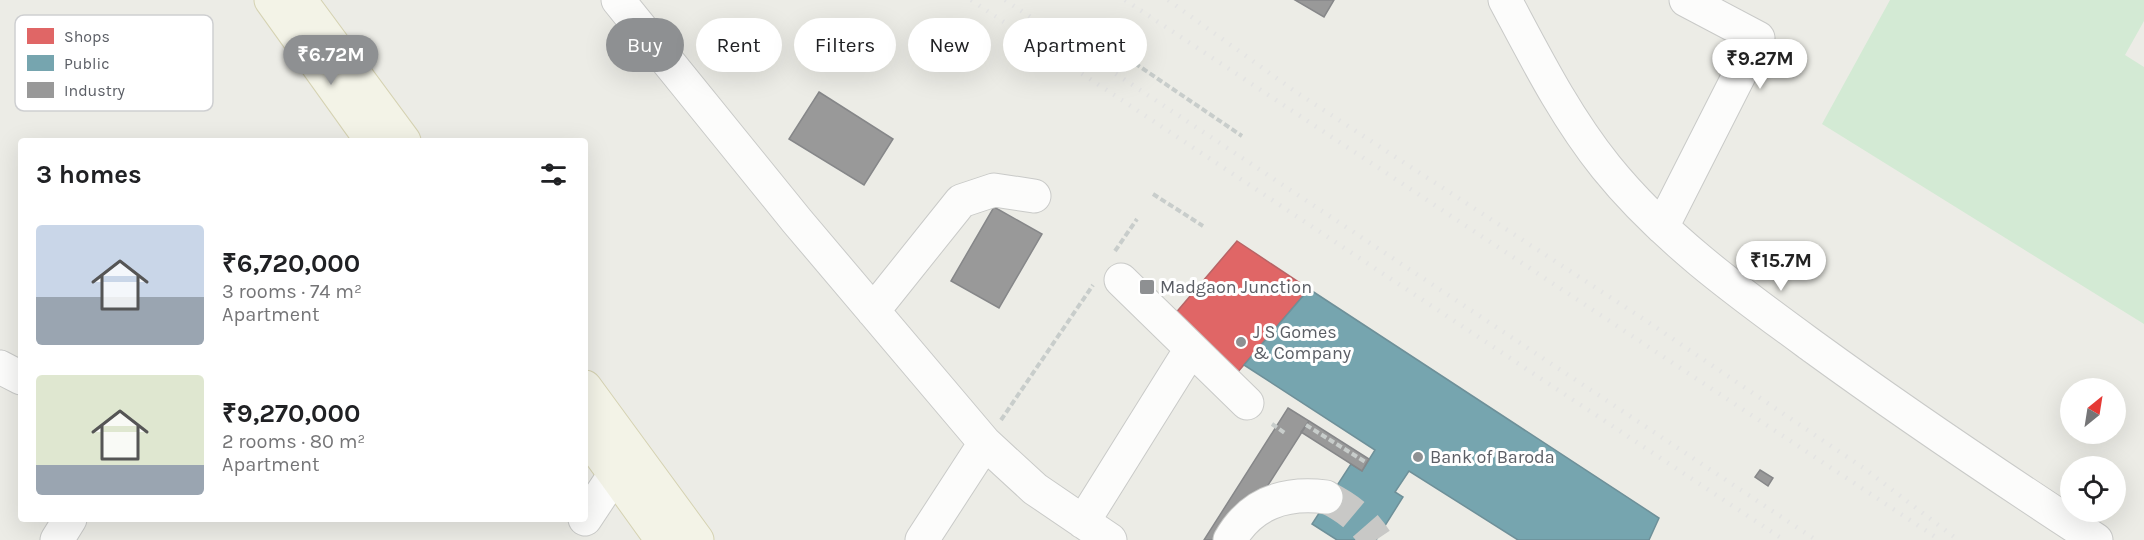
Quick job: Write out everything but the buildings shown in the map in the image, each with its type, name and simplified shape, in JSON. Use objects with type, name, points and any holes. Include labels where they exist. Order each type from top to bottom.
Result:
[{"type":"main road","points":[[271,0],[370,138]]},
{"type":"main road","points":[[300,0],[402,138]]},
{"type":"main road","points":[[588,391],[697,540]]},
{"type":"main road","points":[[588,437],[662,540]]},
{"type":"street","points":[[618,0],[797,221],[986,443],[1035,489],[1110,540]]},
{"type":"street","points":[[1505,0],[1556,96],[1606,167],[1662,227],[1736,291],[1914,420],[2096,540]]},
{"type":"street","points":[[1662,227],[1758,38],[1686,0]]},
{"type":"street","points":[[873,310],[961,201],[994,190],[1034,196]]},
{"type":"street","points":[[1121,280],[1247,403]]},
{"type":"street","points":[[1083,522],[1191,349]]},
{"type":"street","points":[[0,367],[18,376]]},
{"type":"street","points":[[922,540],[986,443]]},
{"type":"street","points":[[588,514],[615,474]]},
{"type":"street","points":[[1230,540],[1238,526],[1256,509],[1278,498],[1303,494],[1326,497]]},
{"type":"street","points":[[57,540],[68,522]]},
{"type":"street","points":[[570,540],[583,522]]},
{"type":"path","points":[[1147,72],[1242,136]]},
{"type":"path","points":[[1153,194],[1203,226]]},
{"type":"path","points":[[986,443],[1086,296]]},
{"type":"path","points":[[1272,424],[1286,434]]},
{"type":"path","points":[[1306,425],[1367,463]]},
{"type":"green space","points":[[1890,0],[2144,0],[2144,21],[2125,55],[2144,67],[2144,324],[1822,124]]},
{"type":"tunnel","points":[[1326,497],[1354,515],[1376,540]]},
{"type":"railway","points":[[971,0],[1784,540]]},
{"type":"railway","points":[[1005,0],[1816,540]]},
{"type":"railway","points":[[1125,0],[1940,540]]},
{"type":"railway","points":[[1168,0],[1296,92],[1642,318],[1865,469],[1958,540]]},
{"type":"place","name":"Madgaon Junction","points":[[1147,287]]},
{"type":"place","name":"J S Gomes & Company","points":[[1241,342]]},
{"type":"place","name":"Bank of Baroda","points":[[1418,457]]}]
